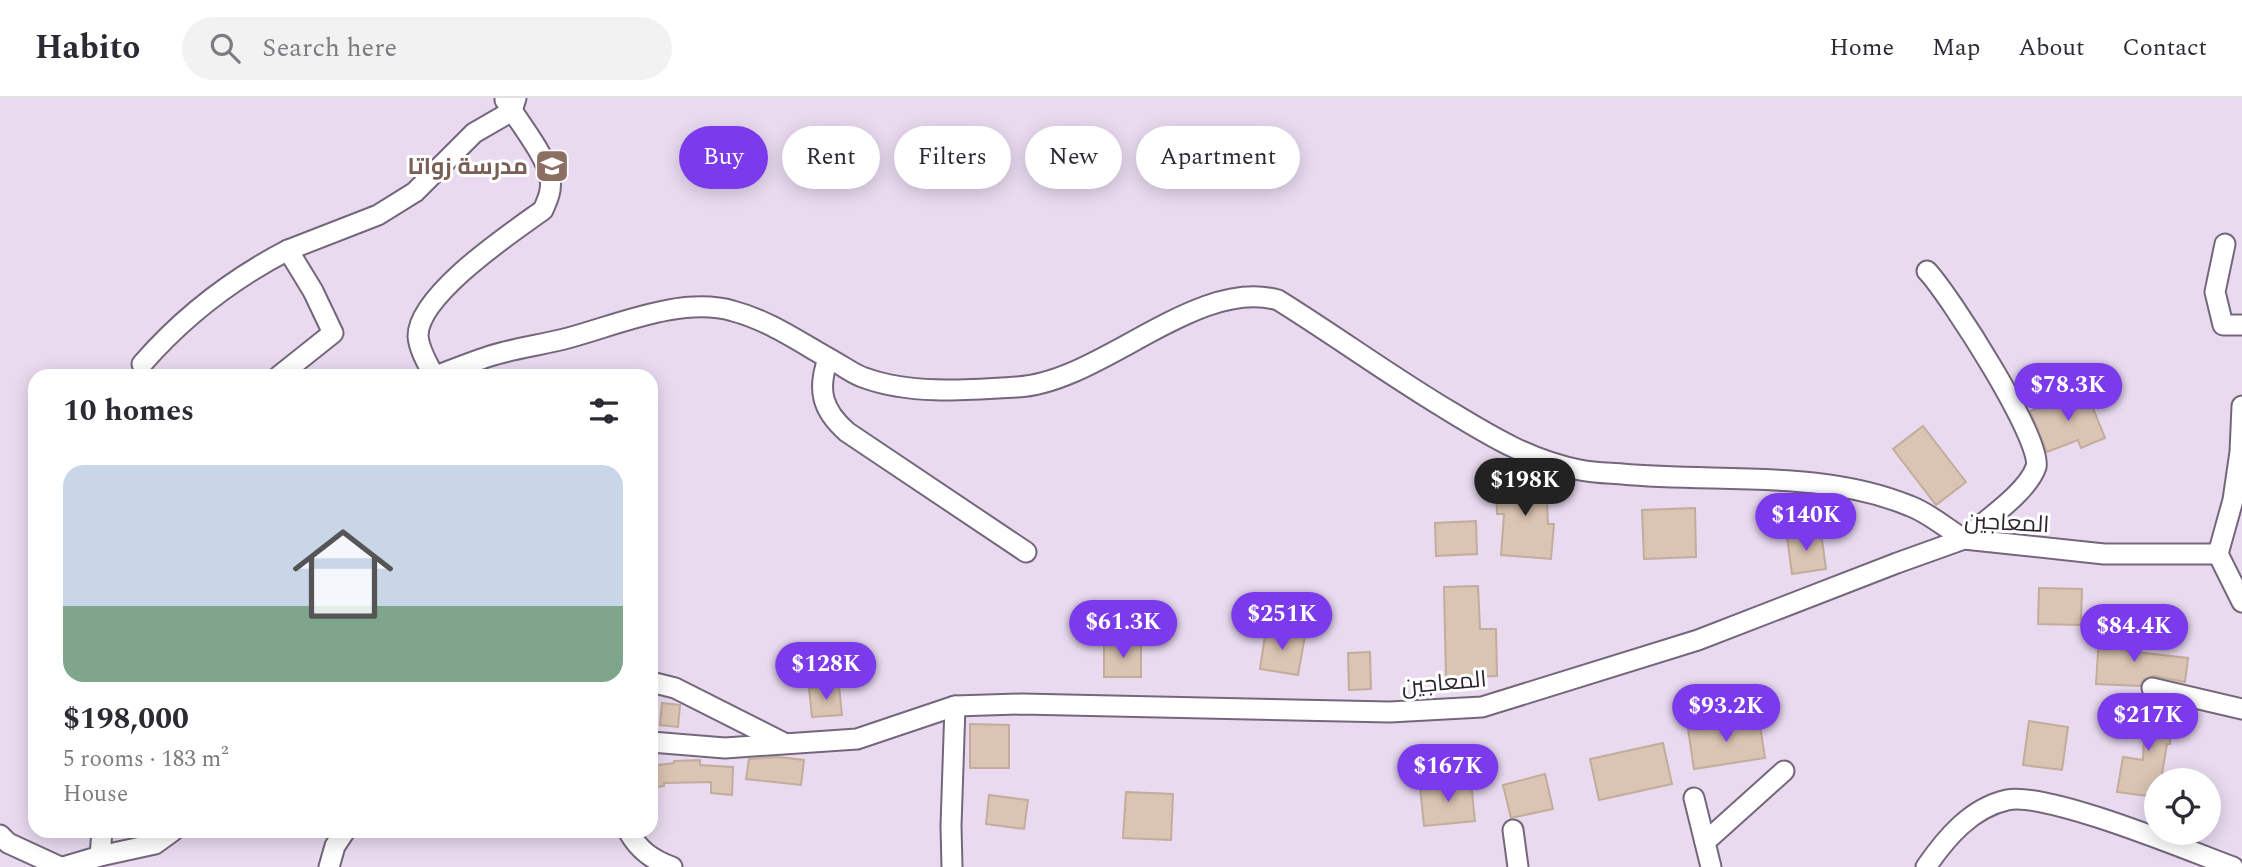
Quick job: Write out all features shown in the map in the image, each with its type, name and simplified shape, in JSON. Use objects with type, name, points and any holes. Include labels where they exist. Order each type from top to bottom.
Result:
[{"type":"street","points":[[142,364],[184,319],[247,274],[288,250],[378,215],[415,192],[474,133],[511,102],[550,174],[549,197],[543,210],[455,279],[432,303],[421,321],[418,336],[422,352],[431,369]]},
{"type":"street","points":[[2225,244],[2215,292],[2223,325],[2242,325]]},
{"type":"street","points":[[288,250],[313,291],[332,333],[288,369]]},
{"type":"street","points":[[454,369],[492,355],[566,339],[652,314],[693,307],[731,310],[772,325],[863,378],[897,386],[942,389],[1034,386],[1074,371],[1202,308],[1235,298],[1260,295],[1278,300],[1398,381],[1503,444],[1543,460],[1581,470],[1660,477],[1822,484],[1867,492],[1912,506],[1964,539],[2014,496],[2031,477],[2037,464],[2035,451],[2016,412],[1976,340],[1927,271]]},
{"type":"street","points":[[828,359],[822,375],[822,387],[825,404],[832,419],[1026,552]]},
{"type":"street","points":[[2242,406],[2240,452],[2218,554],[2242,601]]},
{"type":"street","name":"المعاجين","points":[[658,743],[725,748],[857,739],[955,706],[1022,704],[1390,712],[1482,707],[1699,640],[1964,539],[2104,554],[2218,554]]},
{"type":"street","points":[[658,684],[675,688],[783,743]]},
{"type":"street","points":[[2152,688],[2242,709]]},
{"type":"street","points":[[952,867],[955,706]]},
{"type":"street","points":[[1705,842],[1784,771]]},
{"type":"street","points":[[1694,798],[1711,867]]},
{"type":"street","points":[[1926,867],[1960,826],[1978,812],[2008,799],[2033,800],[2071,810],[2233,867]]},
{"type":"street","points":[[1513,830],[1518,867]]},
{"type":"street","points":[[100,856],[101,838]]},
{"type":"street","points":[[3,842],[62,867],[155,844],[163,838]]},
{"type":"street","points":[[329,867],[340,838]]},
{"type":"street","points":[[633,838],[642,852],[671,867]]},
{"type":"building","points":[[2086,391],[2105,438],[2081,448],[2078,440],[2047,452],[2030,411]]},
{"type":"building","points":[[1923,426],[1966,482],[1936,505],[1893,449]]},
{"type":"building","points":[[1546,478],[1548,524],[1554,524],[1551,559],[1501,555],[1504,514],[1497,514],[1496,480]]},
{"type":"building","points":[[1695,508],[1696,557],[1644,559],[1642,510]]},
{"type":"building","points":[[1476,521],[1477,554],[1436,556],[1435,523]]},
{"type":"building","points":[[1821,532],[1826,569],[1792,574],[1787,537]]},
{"type":"building","points":[[1478,586],[1480,629],[1496,629],[1497,676],[1446,678],[1444,587]]},
{"type":"building","points":[[2039,588],[2082,589],[2081,625],[2038,624]]},
{"type":"building","points":[[1266,629],[1305,636],[1298,675],[1260,669]]},
{"type":"building","points":[[2099,635],[2128,637],[2127,651],[2188,658],[2185,682],[2154,676],[2144,679],[2140,686],[2096,684]]},
{"type":"building","points":[[1104,643],[1141,643],[1141,677],[1104,677]]},
{"type":"building","points":[[1370,652],[1371,689],[1349,690],[1348,653]]},
{"type":"building","points":[[839,686],[842,715],[812,717],[809,688]]},
{"type":"building","points":[[2146,698],[2171,705],[2170,744],[2167,744],[2163,768],[2144,768],[2144,795],[2117,792],[2123,757],[2143,760]]},
{"type":"building","points":[[662,703],[680,705],[678,727],[660,725]]},
{"type":"building","points":[[1759,719],[1765,758],[1694,769],[1688,729]]},
{"type":"building","points":[[2029,721],[2068,727],[2062,770],[2023,765]]},
{"type":"building","points":[[970,724],[1009,725],[1009,768],[970,768]]},
{"type":"building","points":[[1663,743],[1672,784],[1599,800],[1590,759]]},
{"type":"building","points":[[778,757],[804,760],[801,785],[746,779],[749,759]]},
{"type":"building","points":[[700,760],[700,765],[733,767],[732,795],[711,793],[711,782],[664,783],[664,786],[658,787],[658,765],[674,761]]},
{"type":"building","points":[[1545,774],[1553,809],[1511,818],[1503,785]]},
{"type":"building","points":[[1471,782],[1475,821],[1424,826],[1420,787]]},
{"type":"building","points":[[1126,792],[1173,794],[1171,840],[1123,838]]},
{"type":"building","points":[[989,795],[1028,800],[1024,829],[986,824]]},
{"type":"place","name":"مدرسة زواتا","points":[[552,166]]}]
